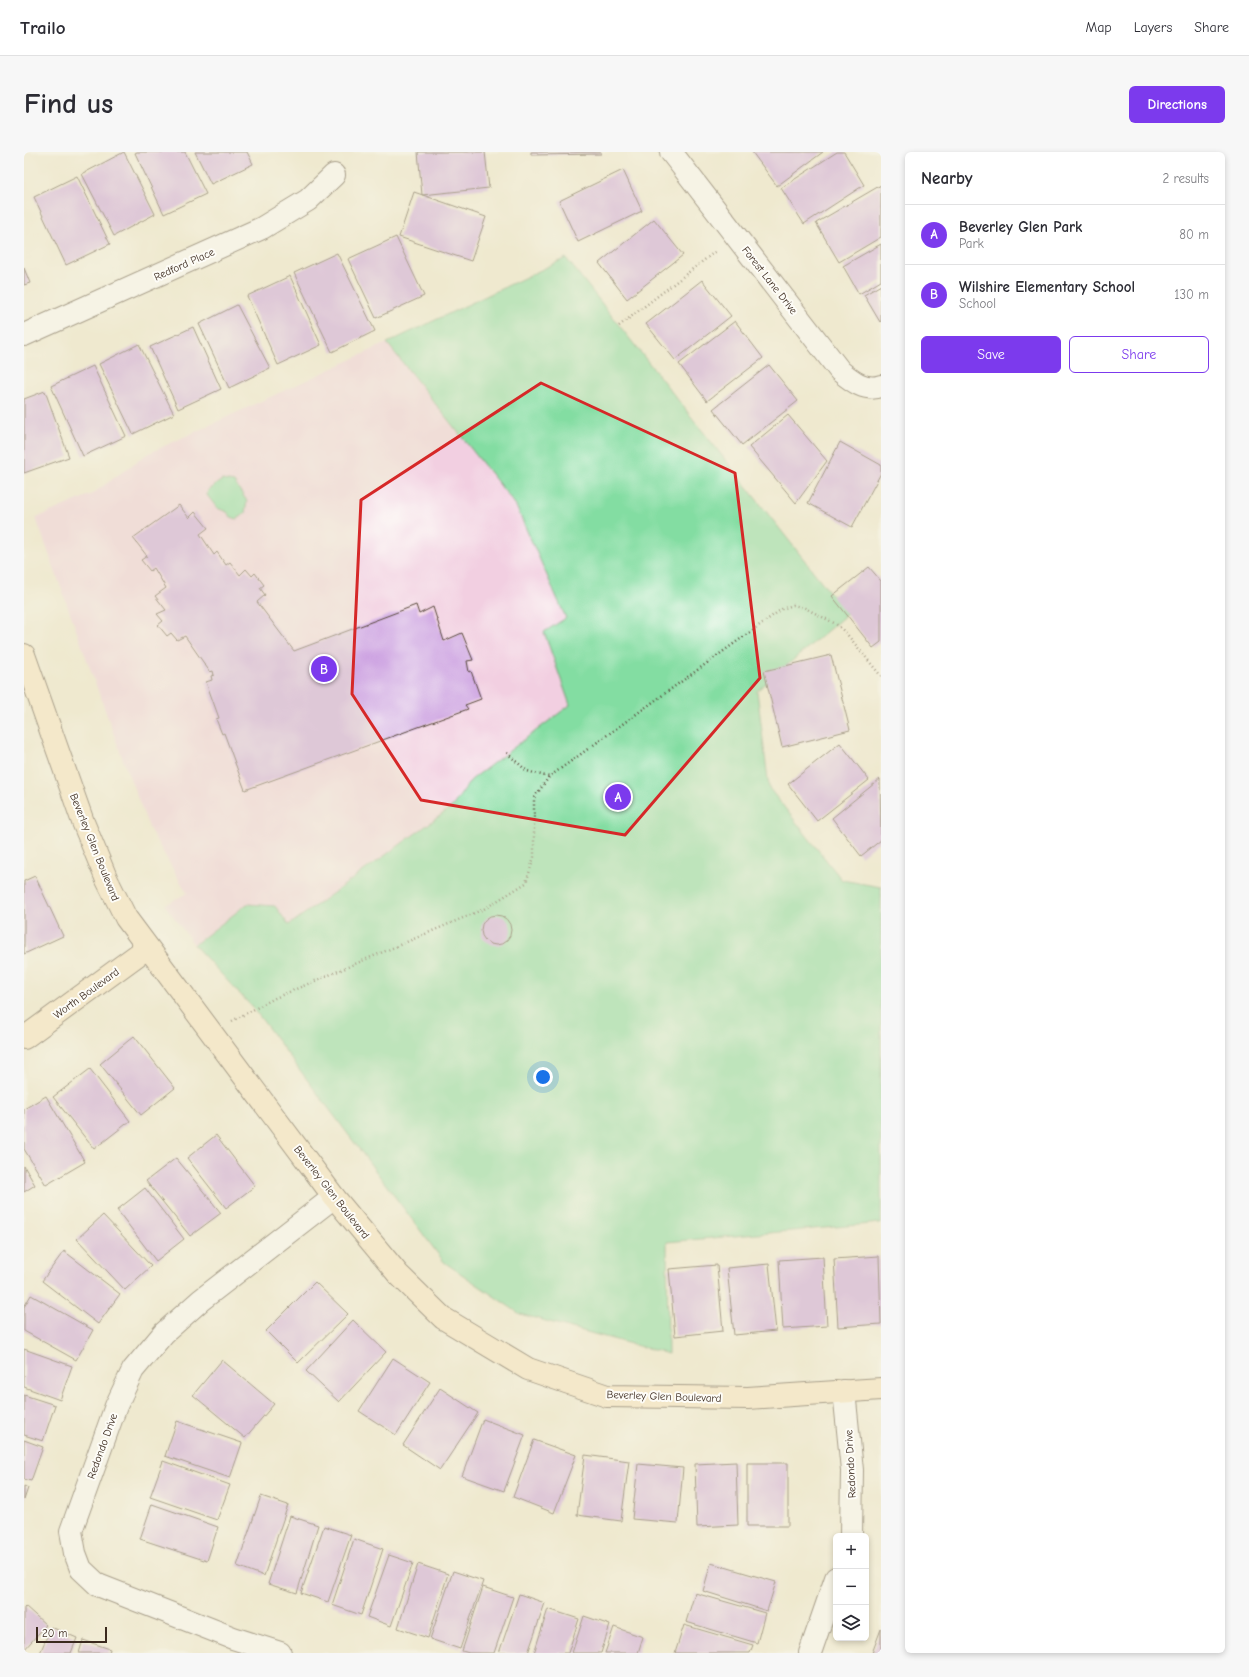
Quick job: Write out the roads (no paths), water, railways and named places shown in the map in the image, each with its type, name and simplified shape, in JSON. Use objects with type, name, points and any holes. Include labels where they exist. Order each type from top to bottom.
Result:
[{"type":"street","name":"Forest Lane Drive","points":[[671,152],[840,371],[856,384],[876,388],[881,386]]},
{"type":"street","name":"Redford Place","points":[[24,335],[262,228],[308,200],[334,175]]},
{"type":"street","name":"Beverley Glen Boulevard","points":[[24,655],[29,681],[83,822],[107,880],[126,918],[334,1197],[398,1274],[443,1318],[528,1369],[607,1396],[748,1398],[881,1389]]},
{"type":"street","name":"Worth Boulevard","points":[[24,1038],[147,948]]},
{"type":"street","name":"Redondo Drive","points":[[280,1653],[233,1638],[98,1586],[81,1569],[75,1553],[71,1531],[116,1406],[133,1370],[164,1333],[201,1300],[334,1197]]},
{"type":"street","name":"Redondo Drive","points":[[844,1391],[852,1470],[852,1533]]},
{"type":"street","points":[[810,1653],[833,1587]]},
{"type":"place","name":"Wilshire Elementary School","points":[[324,669]]},
{"type":"place","name":"Beverley Glen Park","points":[[618,797]]}]
